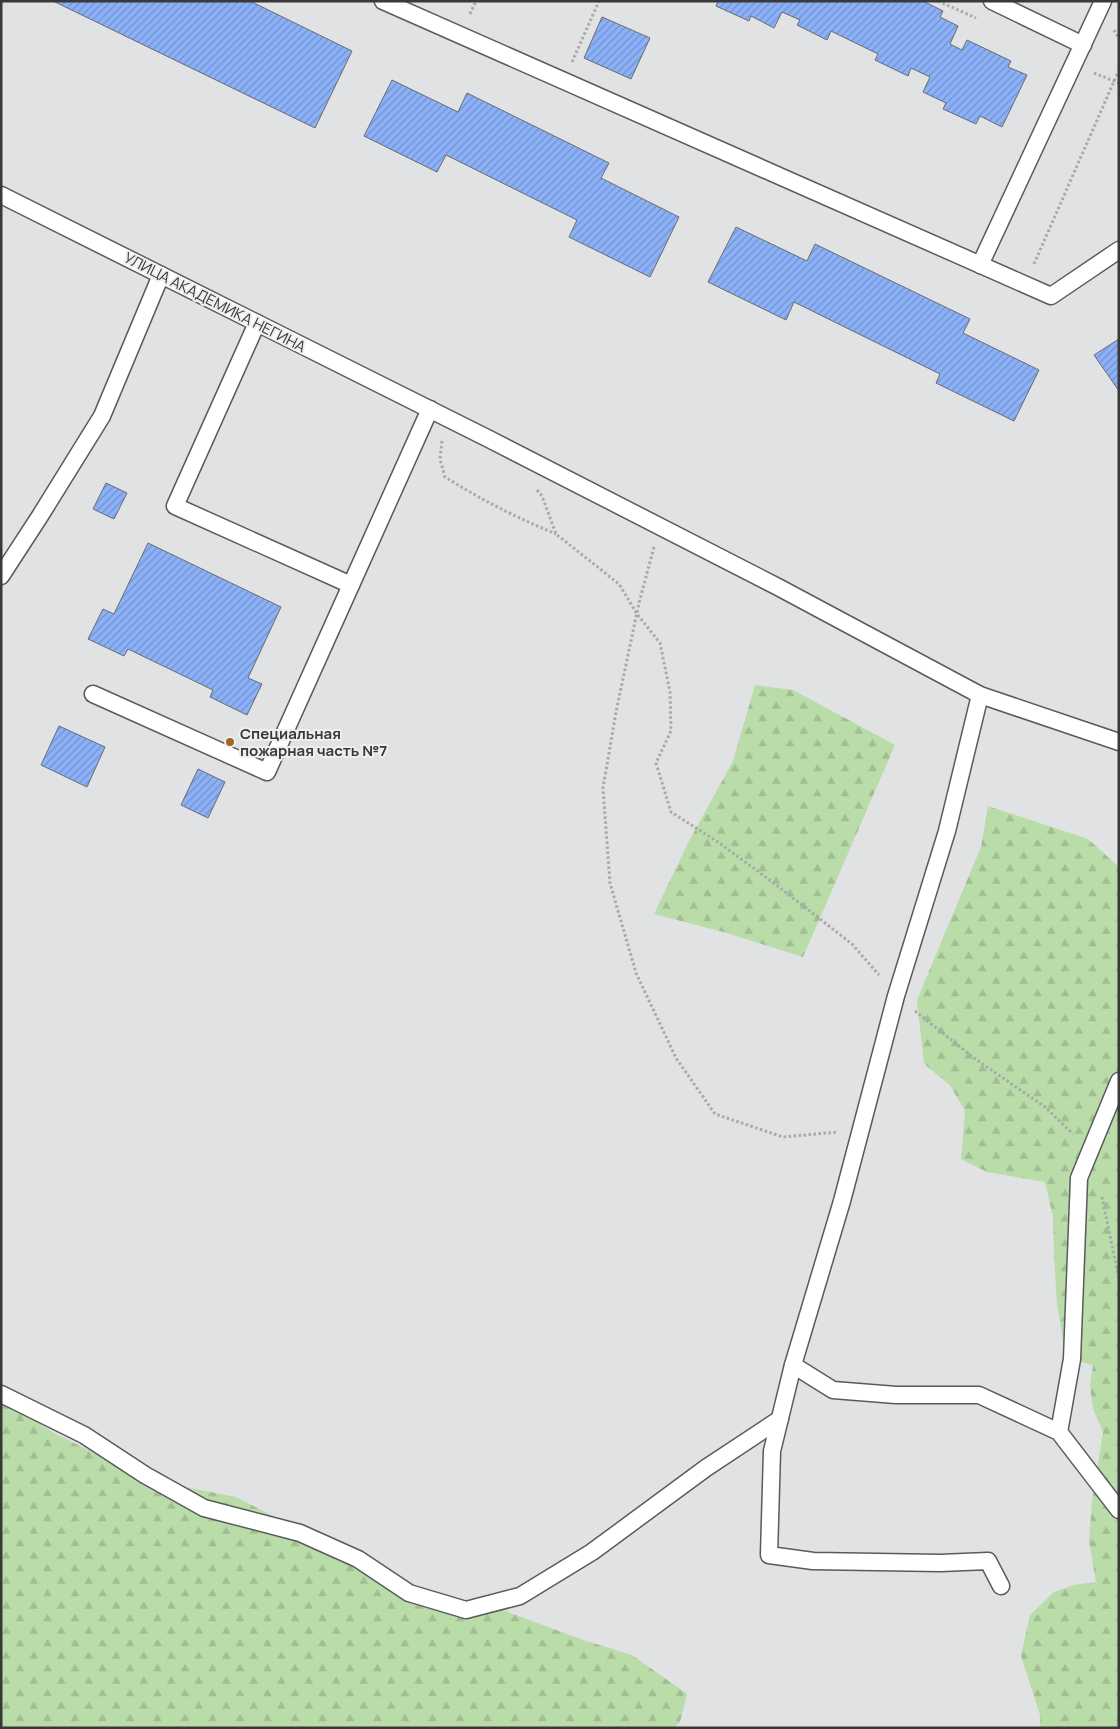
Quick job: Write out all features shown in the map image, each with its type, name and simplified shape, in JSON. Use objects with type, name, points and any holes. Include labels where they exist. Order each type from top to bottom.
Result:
[{"type":"lane","points":[[383,1],[1051,296],[1119,250]]},
{"type":"lane","points":[[992,1],[1083,45]]},
{"type":"lane","points":[[980,265],[1103,1]]},
{"type":"lane","name":"УЛИЦА АКАДЕМИКА НЕГИНА","points":[[1,195],[430,409],[659,526],[980,695],[1119,742]]},
{"type":"lane","points":[[1,576],[102,416],[161,275]]},
{"type":"lane","points":[[257,323],[174,506],[351,585]]},
{"type":"lane","points":[[93,694],[267,772],[430,409]]},
{"type":"lane","points":[[980,695],[947,831],[896,996],[842,1201],[793,1365],[772,1451],[769,1555],[813,1561],[940,1563],[988,1561],[1001,1586]]},
{"type":"lane","points":[[1059,1432],[1072,1359],[1079,1178],[1119,1081]]},
{"type":"lane","points":[[793,1365],[833,1390],[896,1395],[979,1396],[1059,1432],[1119,1510]]},
{"type":"lane","points":[[1,1394],[84,1435],[145,1475],[204,1508],[300,1533],[358,1559],[409,1593],[466,1610],[520,1596],[592,1552],[706,1468],[780,1419]]},
{"type":"path","points":[[564,81],[599,1]]},
{"type":"path","points":[[938,1],[981,21]]},
{"type":"path","points":[[1087,70],[1119,83]]},
{"type":"path","points":[[1025,284],[1119,70]]},
{"type":"path","points":[[430,409],[442,437],[440,459],[445,477],[530,524],[556,534],[619,584],[637,614],[660,643],[670,692],[671,731],[656,763],[671,812],[732,853],[852,944],[896,996],[974,1058],[1045,1107],[1090,1150]]},
{"type":"path","points":[[532,483],[542,496],[556,534]]},
{"type":"path","points":[[659,526],[637,614],[616,712],[603,788],[610,883],[636,973],[676,1058],[715,1114],[783,1138],[860,1129]]},
{"type":"path","points":[[1102,1196],[1119,1284]]},
{"type":"green space","points":[[755,685],[793,690],[895,745],[803,957],[727,933],[654,914],[688,843],[733,761]]},
{"type":"green space","points":[[988,806],[1088,839],[1119,867],[1119,1728],[1040,1728],[1040,1715],[1021,1656],[1030,1615],[1054,1592],[1074,1585],[1096,1582],[1089,1541],[1092,1501],[1103,1432],[1093,1409],[1090,1386],[1093,1365],[1078,1361],[1063,1340],[1057,1304],[1053,1217],[1045,1182],[987,1172],[961,1159],[965,1111],[950,1085],[924,1064],[917,1000],[981,847]]},
{"type":"green space","points":[[1,1397],[52,1432],[110,1461],[159,1482],[236,1497],[306,1533],[360,1566],[447,1601],[500,1609],[583,1640],[632,1655],[687,1694],[680,1722],[673,1728],[1,1728]]},
{"type":"building","points":[[53,1],[250,1],[352,51],[315,128]]},
{"type":"building","points":[[718,1],[923,1],[943,11],[940,17],[958,26],[950,44],[962,50],[967,40],[1011,61],[1008,67],[1027,75],[1002,127],[980,116],[976,124],[943,109],[946,103],[923,92],[930,77],[911,68],[908,76],[875,60],[878,54],[831,31],[827,40],[797,25],[800,20],[782,12],[774,28],[751,16],[749,21],[716,6]]},
{"type":"building","points":[[602,17],[650,38],[631,79],[584,58]]},
{"type":"building","points":[[392,80],[458,112],[467,93],[609,163],[601,178],[679,217],[650,277],[569,237],[577,220],[446,155],[437,172],[364,136]]},
{"type":"building","points":[[736,227],[807,261],[815,244],[970,319],[963,333],[1039,370],[1014,421],[936,383],[940,374],[794,302],[786,320],[708,282]]},
{"type":"building","points":[[1119,339],[1119,391],[1094,355]]},
{"type":"building","points":[[106,483],[127,493],[114,519],[93,509]]},
{"type":"building","points":[[148,543],[281,607],[248,678],[262,684],[247,715],[210,697],[213,690],[128,649],[124,656],[88,639],[103,609],[114,614]]},
{"type":"building","points":[[59,726],[105,747],[87,787],[41,765]]},
{"type":"building","points":[[198,769],[225,782],[208,818],[181,805]]},
{"type":"place","name":"Специальная пожарная часть №7","points":[[230,742]]}]
